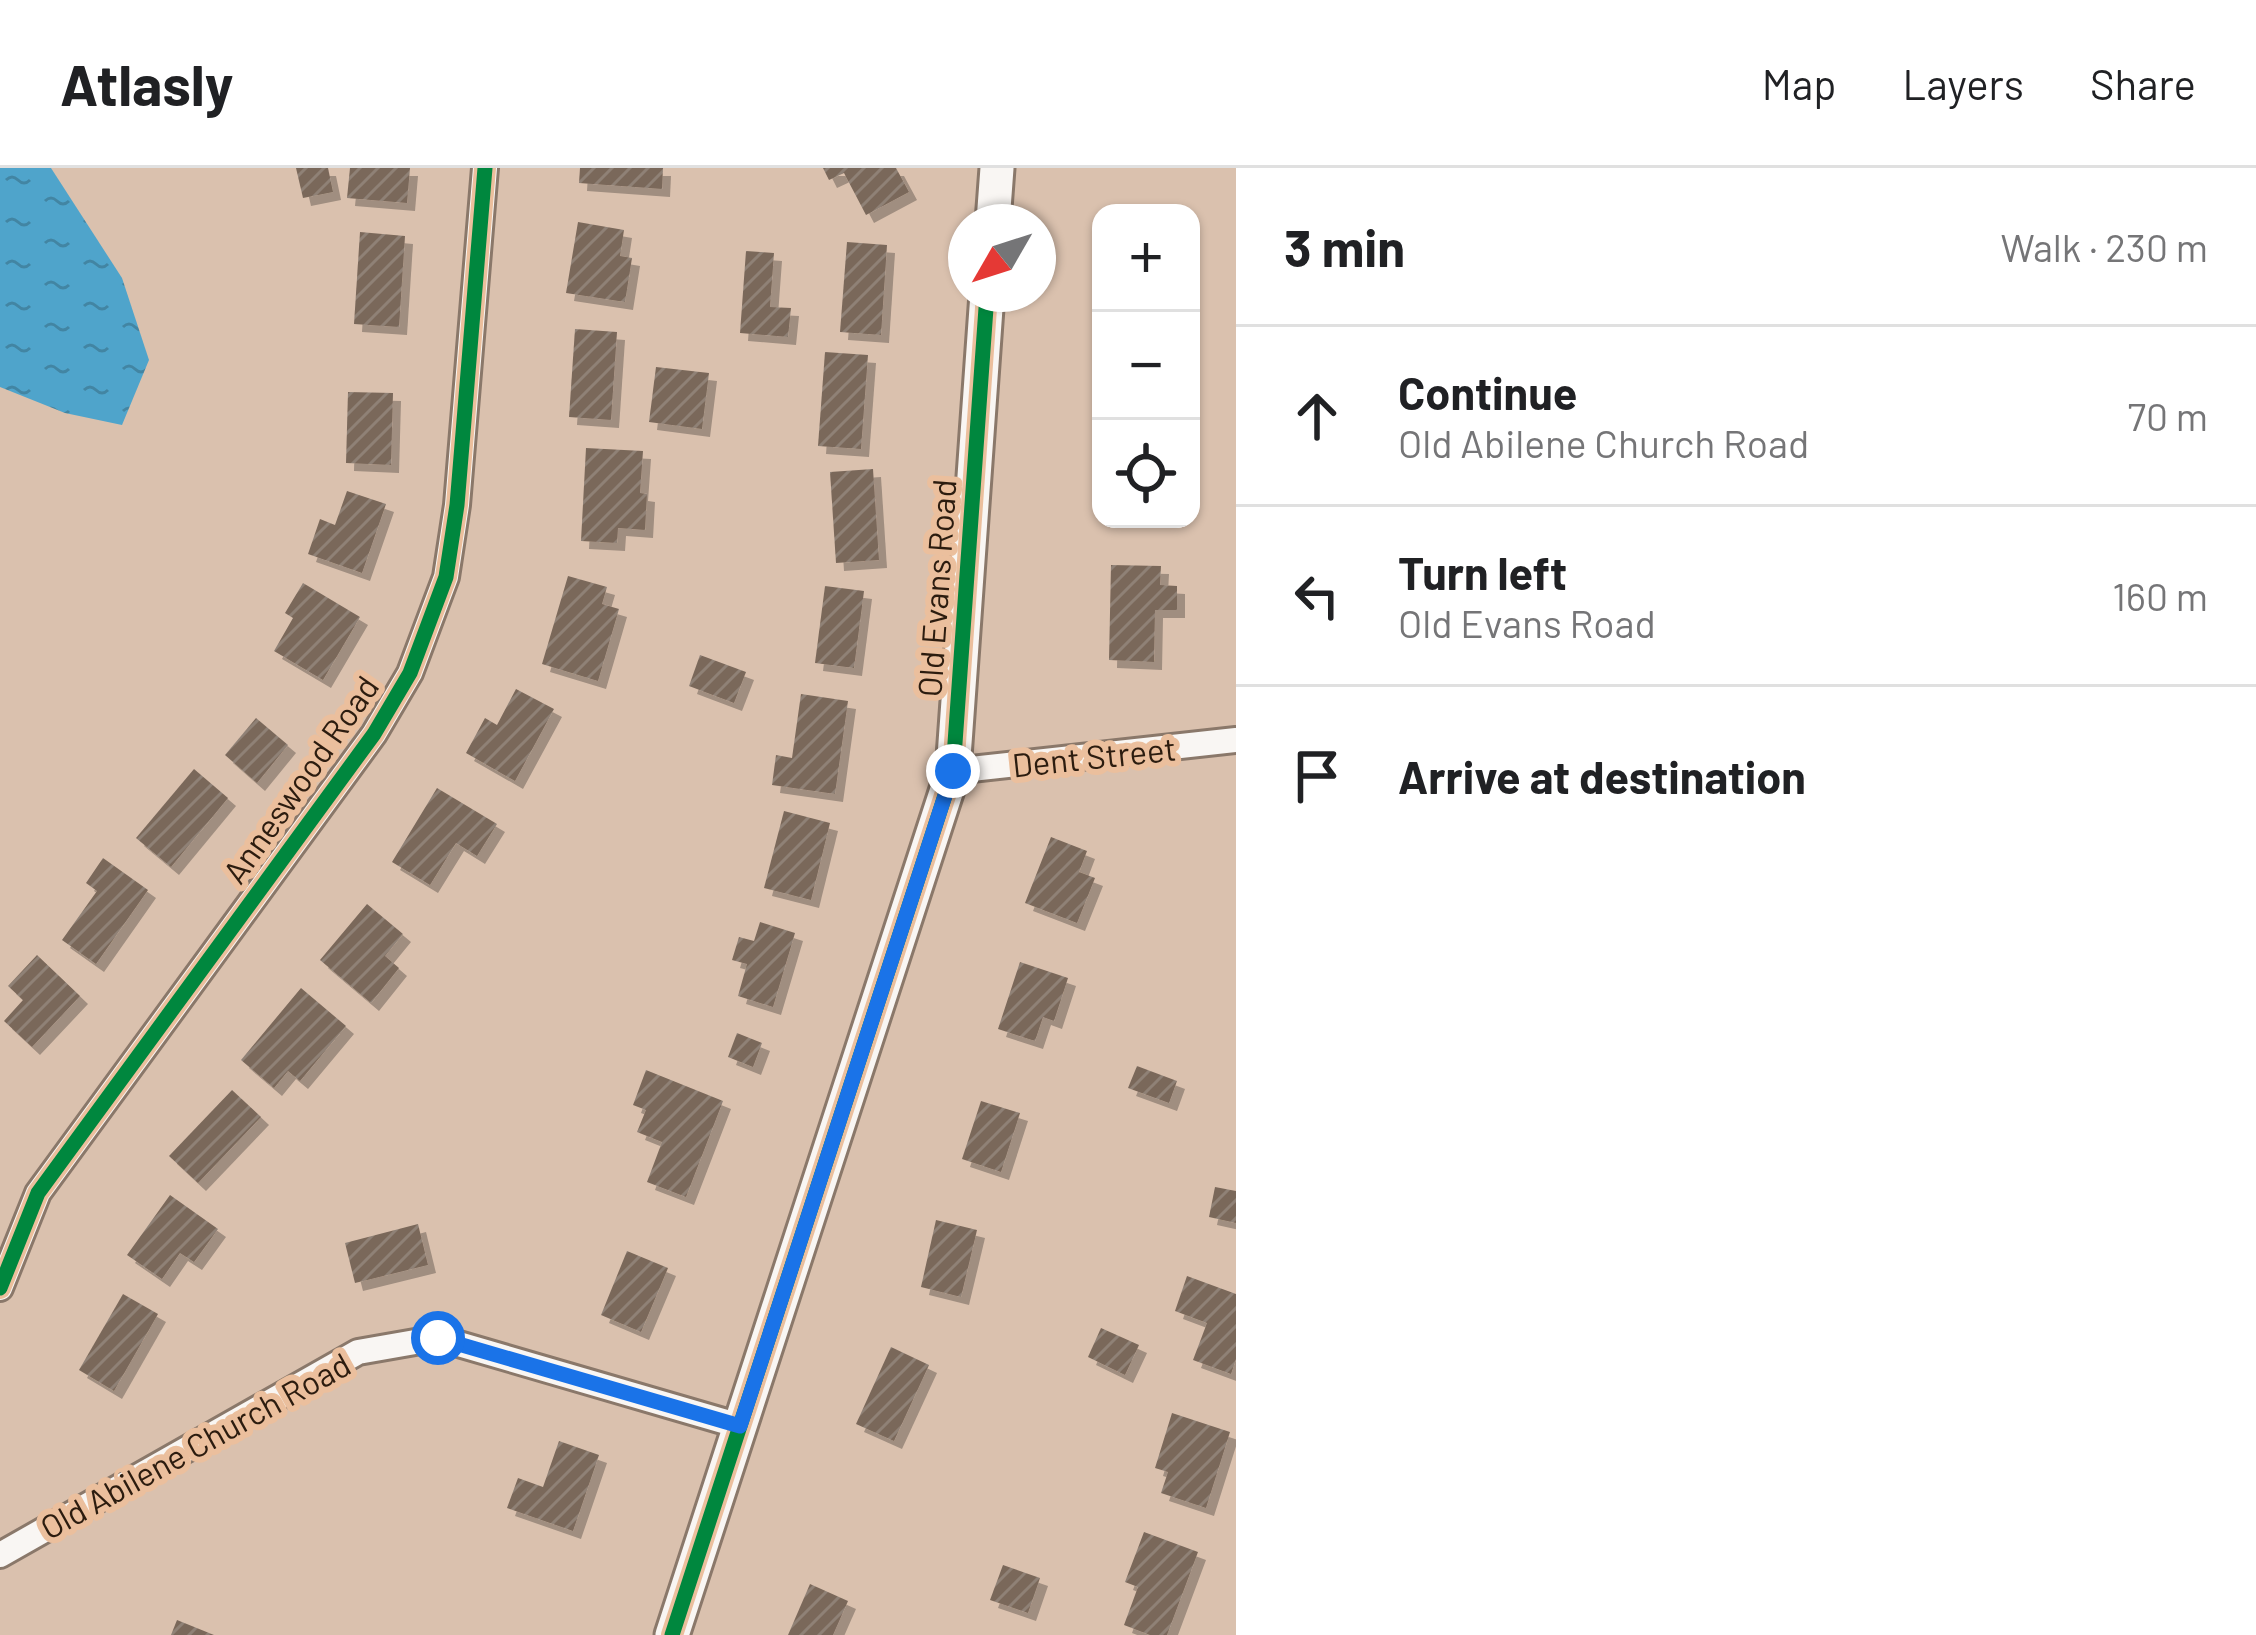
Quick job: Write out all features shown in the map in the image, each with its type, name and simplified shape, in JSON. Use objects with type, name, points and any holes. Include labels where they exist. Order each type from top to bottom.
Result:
[{"type":"street","name":"Anneswood Road","points":[[0,1288],[38,1192],[374,734],[410,673],[446,577],[457,505],[485,168]]},
{"type":"street","points":[[994,204],[997,168]]},
{"type":"street","name":"Old Evans Road","points":[[672,1635],[953,771],[986,312]]},
{"type":"street","name":"Dent Street","points":[[953,771],[1236,740]]},
{"type":"street","name":"Old Abilene Church Road","points":[[0,1555],[358,1352],[438,1338],[740,1426]]},
{"type":"water","points":[[0,168],[51,168],[122,278],[149,360],[122,425],[65,413],[0,387]]},
{"type":"building","points":[[296,168],[328,168],[333,192],[303,198]]},
{"type":"building","points":[[350,168],[410,168],[407,203],[347,198]]},
{"type":"building","points":[[580,168],[663,168],[662,189],[579,183]]},
{"type":"building","points":[[823,168],[896,168],[909,192],[866,215],[844,173],[829,180]]},
{"type":"building","points":[[578,222],[624,230],[620,256],[632,258],[625,302],[566,293]]},
{"type":"building","points":[[360,232],[405,236],[399,327],[354,324]]},
{"type":"building","points":[[847,242],[887,245],[881,335],[840,332]]},
{"type":"building","points":[[746,251],[774,253],[770,307],[791,308],[788,337],[740,333]]},
{"type":"building","points":[[575,329],[617,332],[611,420],[569,417]]},
{"type":"building","points":[[825,352],[868,355],[861,449],[818,446]]},
{"type":"building","points":[[656,367],[709,373],[702,429],[649,422]]},
{"type":"building","points":[[348,392],[393,393],[391,465],[346,463]]},
{"type":"building","points":[[586,448],[643,451],[640,493],[647,494],[645,530],[618,528],[617,543],[581,541]]},
{"type":"building","points":[[873,469],[879,560],[836,563],[830,472]]},
{"type":"building","points":[[347,491],[386,504],[362,573],[308,554],[320,519],[335,525]]},
{"type":"building","points":[[1111,565],[1161,566],[1160,585],[1177,586],[1177,610],[1155,610],[1154,662],[1109,660]]},
{"type":"building","points":[[568,576],[607,587],[602,604],[619,609],[598,681],[542,664]]},
{"type":"building","points":[[303,583],[360,617],[323,680],[274,651],[293,618],[285,613]]},
{"type":"building","points":[[825,586],[864,591],[854,668],[815,663]]},
{"type":"building","points":[[700,655],[746,672],[734,703],[689,686]]},
{"type":"building","points":[[516,689],[554,709],[515,781],[466,753],[485,718],[497,725]]},
{"type":"building","points":[[801,694],[848,701],[835,794],[772,785],[776,755],[792,758]]},
{"type":"building","points":[[256,718],[288,745],[257,783],[225,755]]},
{"type":"building","points":[[194,769],[228,798],[171,867],[136,838]]},
{"type":"building","points":[[437,788],[497,824],[477,856],[456,843],[430,885],[392,862]]},
{"type":"building","points":[[784,811],[830,823],[811,900],[764,888]]},
{"type":"building","points":[[1051,837],[1087,851],[1079,872],[1095,878],[1077,923],[1025,903]]},
{"type":"building","points":[[103,858],[148,890],[96,964],[62,940],[97,891],[86,883]]},
{"type":"building","points":[[367,904],[403,934],[385,956],[399,968],[371,1003],[320,960]]},
{"type":"building","points":[[760,922],[795,933],[773,1007],[738,996],[747,964],[732,960],[739,937],[754,941]]},
{"type":"building","points":[[37,955],[80,996],[32,1047],[4,1021],[23,1000],[8,986]]},
{"type":"building","points":[[1020,962],[1068,978],[1054,1021],[1043,1017],[1035,1041],[998,1029]]},
{"type":"building","points":[[301,988],[346,1026],[300,1081],[288,1071],[274,1088],[241,1060]]},
{"type":"building","points":[[737,1033],[762,1043],[753,1067],[728,1057]]},
{"type":"building","points":[[1137,1066],[1177,1081],[1169,1103],[1128,1088]]},
{"type":"building","points":[[646,1070],[723,1101],[686,1197],[647,1182],[662,1142],[637,1132],[646,1110],[633,1105]]},
{"type":"building","points":[[232,1090],[261,1117],[198,1183],[169,1156]]},
{"type":"building","points":[[981,1101],[1020,1113],[1001,1172],[962,1159]]},
{"type":"building","points":[[1215,1187],[1236,1191],[1236,1223],[1209,1217]]},
{"type":"building","points":[[170,1195],[218,1229],[194,1262],[180,1253],[162,1279],[127,1255]]},
{"type":"building","points":[[936,1220],[977,1230],[961,1297],[921,1287]]},
{"type":"building","points":[[418,1224],[428,1265],[355,1283],[345,1243]]},
{"type":"building","points":[[627,1251],[668,1268],[641,1332],[601,1315]]},
{"type":"building","points":[[1187,1276],[1236,1294],[1236,1359],[1231,1374],[1193,1360],[1207,1323],[1175,1311]]},
{"type":"building","points":[[123,1294],[158,1314],[114,1391],[79,1370]]},
{"type":"building","points":[[1101,1328],[1139,1345],[1125,1375],[1088,1357]]},
{"type":"building","points":[[891,1347],[929,1365],[894,1441],[856,1424]]},
{"type":"building","points":[[1172,1413],[1230,1432],[1206,1508],[1161,1493],[1168,1472],[1155,1468]]},
{"type":"building","points":[[559,1441],[599,1455],[573,1531],[507,1508],[518,1478],[543,1487]]},
{"type":"building","points":[[1144,1532],[1198,1552],[1167,1635],[1150,1635],[1124,1625],[1138,1587],[1125,1582]]},
{"type":"building","points":[[1003,1565],[1040,1578],[1028,1613],[990,1600]]},
{"type":"building","points":[[810,1584],[848,1601],[833,1635],[788,1635]]},
{"type":"building","points":[[177,1620],[214,1635],[171,1635]]},
{"type":"cycle path","points":[[0,1288],[38,1193],[374,734],[410,673],[446,577],[457,505],[485,168]]},
{"type":"cycle path","points":[[672,1635],[953,771],[986,312]]},
{"type":"route","points":[[438,1338],[740,1426],[953,771]]}]
